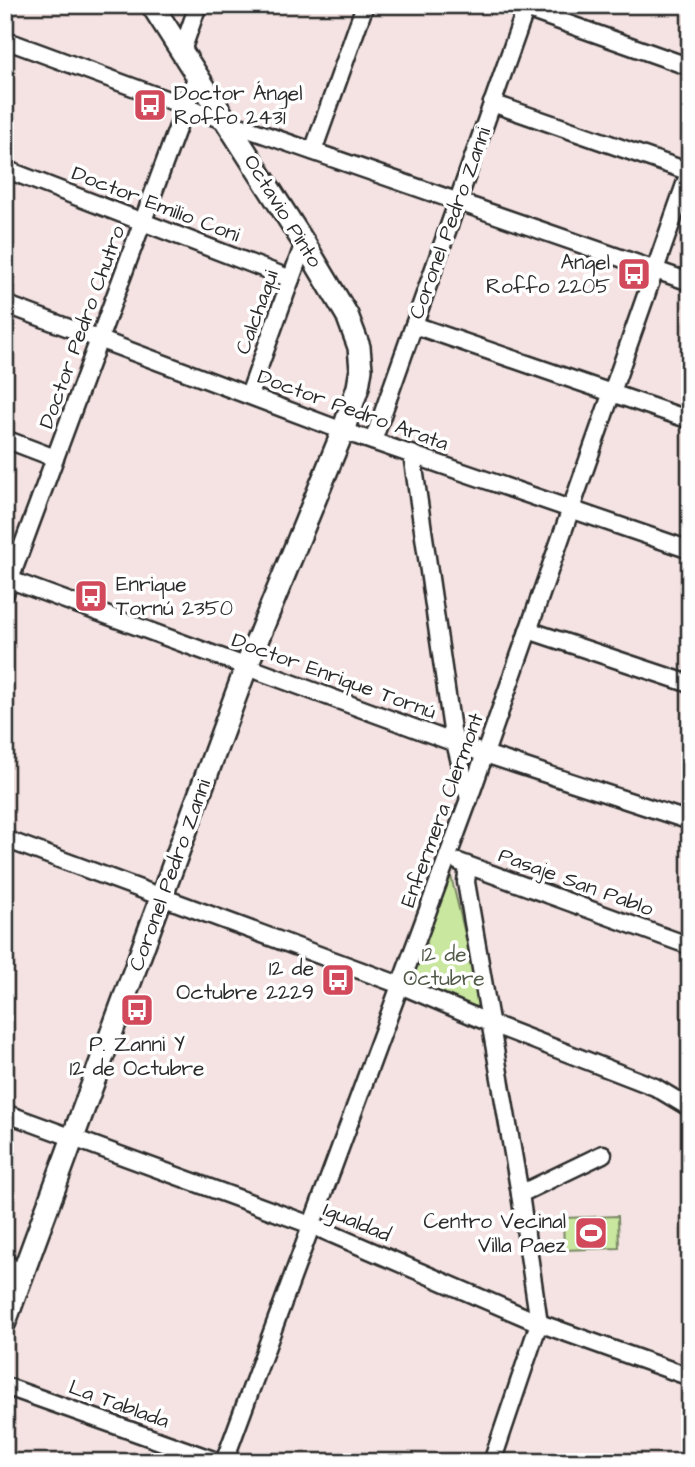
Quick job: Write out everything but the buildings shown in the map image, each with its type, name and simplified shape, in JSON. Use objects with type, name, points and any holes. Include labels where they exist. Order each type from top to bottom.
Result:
[{"type":"main road","name":"Octavio Pinto","points":[[152,5],[347,315],[359,347],[360,369],[358,387],[343,431]]},
{"type":"main road","name":"Coronel Pedro Zanni","points":[[5,1322],[15,1287],[247,665],[343,431]]},
{"type":"street","points":[[182,51],[198,5]]},
{"type":"street","points":[[313,151],[365,5]]},
{"type":"street","points":[[526,7],[690,67]]},
{"type":"street","name":"Coronel Pedro Zanni","points":[[373,441],[526,7]]},
{"type":"street","points":[[5,40],[185,107],[690,282]]},
{"type":"street","name":"Doctor Pedro Chutro","points":[[7,584],[197,75]]},
{"type":"street","points":[[492,103],[689,171]]},
{"type":"street","name":"Doctor Emilio Coni","points":[[5,169],[290,279]]},
{"type":"street","name":"Enfermera Clermont","points":[[221,1462],[469,799],[689,171]]},
{"type":"street","name":"Calchaqui","points":[[249,396],[304,243]]},
{"type":"street","name":"Doctor Pedro Arata","points":[[5,304],[343,431],[690,550]]},
{"type":"street","points":[[414,325],[690,420]]},
{"type":"street","points":[[5,439],[55,458]]},
{"type":"street","points":[[412,454],[455,743],[469,799]]},
{"type":"street","name":"Doctor Enrique Tornú","points":[[7,584],[247,665],[485,754],[690,821]]},
{"type":"street","points":[[528,630],[690,684]]},
{"type":"street","points":[[5,839],[400,985],[655,1087],[690,1108]]},
{"type":"street","name":"Pasaje San Pablo","points":[[447,858],[690,946]]},
{"type":"street","points":[[468,866],[466,882],[492,1024],[540,1323],[492,1462]]},
{"type":"street","name":"Igualdad","points":[[5,1113],[311,1226],[540,1323],[690,1377]]},
{"type":"street","points":[[520,1194],[603,1154]]},
{"type":"street","points":[[5,1261],[15,1287]]},
{"type":"street","name":"La Tablada","points":[[5,1386],[221,1462]]},
{"type":"green space","name":"12 de Octubre","points":[[449,868],[484,1012],[407,983]]},
{"type":"green space","name":"Centro Vecinal Villa Paez","points":[[618,1216],[619,1248],[564,1250],[563,1218]]},
{"type":"place","name":"Doctor Ángel Roffo 2431","points":[[150,105]]},
{"type":"place","name":"Angel Roffo 2205","points":[[634,274]]},
{"type":"place","name":"Enrique Tornú 2350","points":[[91,596]]},
{"type":"place","name":"12 de Octubre 2229","points":[[338,980]]},
{"type":"place","name":"P. Zanni Y 12 de Octubre","points":[[137,1010]]},
{"type":"place","name":"Centro Vecinal Villa Paez","points":[[591,1233]]}]
